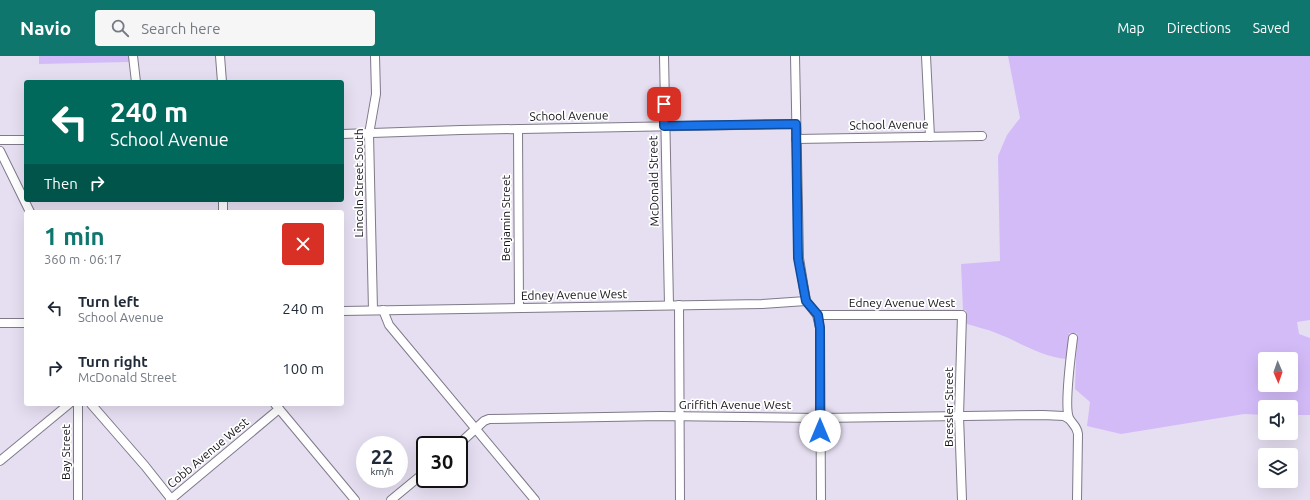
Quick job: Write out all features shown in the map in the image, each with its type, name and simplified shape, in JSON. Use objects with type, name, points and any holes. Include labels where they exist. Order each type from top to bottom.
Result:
[{"type":"street","points":[[133,56],[136,80]]},
{"type":"street","points":[[220,56],[222,80]]},
{"type":"street","name":"Lincoln Street South","points":[[373,310],[369,134],[376,94],[375,56]]},
{"type":"street","name":"McDonald Street","points":[[664,56],[664,126],[669,305]]},
{"type":"street","points":[[795,56],[798,258],[806,301],[818,315],[820,335],[821,500]]},
{"type":"street","points":[[926,56],[930,137]]},
{"type":"street","name":"School Avenue","points":[[344,134],[796,124]]},
{"type":"street","name":"Benjamin Street","points":[[518,129],[519,308]]},
{"type":"street","name":"School Avenue","points":[[796,139],[982,136]]},
{"type":"street","points":[[0,140],[24,140]]},
{"type":"street","points":[[0,151],[24,200]]},
{"type":"street","name":"Edney Avenue West","points":[[344,311],[679,305],[806,301]]},
{"type":"street","points":[[679,305],[680,500]]},
{"type":"street","points":[[383,310],[389,324],[535,500]]},
{"type":"street","name":"Edney Avenue West","points":[[818,315],[962,315]]},
{"type":"street","name":"Bressler Street","points":[[962,315],[959,416],[962,500]]},
{"type":"street","points":[[0,323],[24,323]]},
{"type":"street","points":[[1073,338],[1068,393],[1069,419],[1077,429],[1078,434],[1076,500]]},
{"type":"street","points":[[0,461],[67,406]]},
{"type":"street","name":"Bay Street","points":[[78,406],[78,500]]},
{"type":"street","points":[[93,406],[145,466],[171,500]]},
{"type":"street","points":[[277,407],[355,500]]},
{"type":"street","name":"Cobb Avenue West","points":[[171,500],[277,407]]},
{"type":"street","name":"Griffith Avenue West","points":[[468,436],[484,421],[489,419],[959,416],[1064,416],[1069,419]]},
{"type":"street","points":[[391,500],[416,479]]},
{"type":"shaded area","points":[[39,56],[129,56],[129,62],[39,64]]},
{"type":"shaded area","points":[[1008,56],[1310,56],[1310,320],[1297,322],[1299,334],[1310,338],[1310,415],[1298,415],[1298,400],[1258,400],[1258,415],[1244,414],[1121,434],[1087,426],[1090,402],[1075,389],[1077,333],[1069,333],[1067,359],[1057,358],[1039,352],[993,332],[967,324],[966,310],[963,310],[961,264],[1000,261],[998,156],[1007,135],[1020,118]]},
{"type":"route","points":[[664,104],[664,126],[685,127],[796,124],[798,168],[798,258],[806,301],[818,315],[820,328],[820,431]]}]
